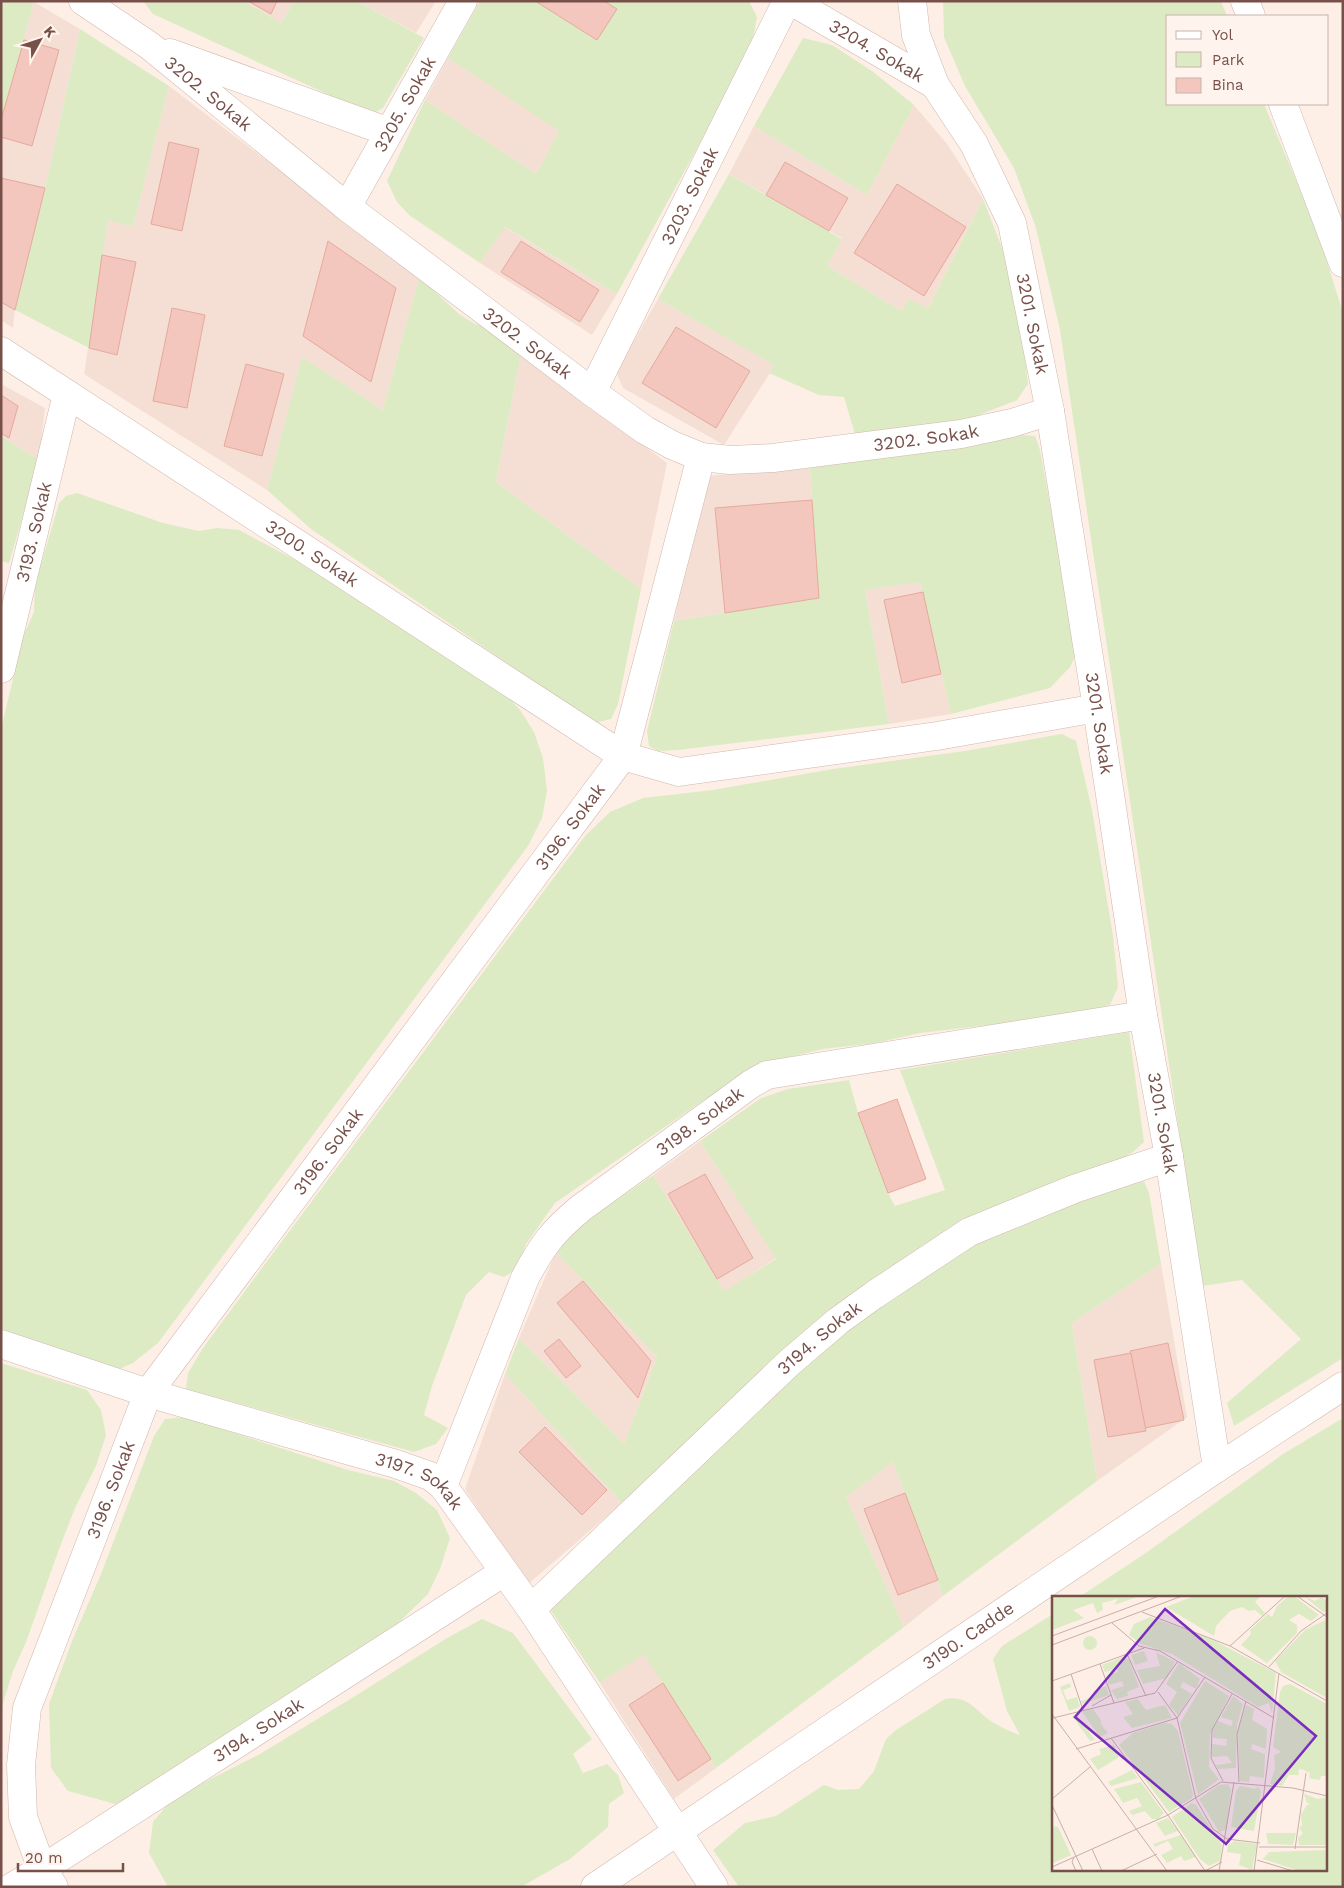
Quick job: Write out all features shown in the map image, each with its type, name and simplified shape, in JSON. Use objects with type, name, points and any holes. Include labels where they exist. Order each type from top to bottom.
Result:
[{"type":"street","name":"3205. Sokak","points":[[347,207],[463,1]]},
{"type":"street","name":"3204. Sokak","points":[[789,1],[935,85]]},
{"type":"street","name":"3203. Sokak","points":[[592,392],[789,1]]},
{"type":"street","name":"3201. Sokak","points":[[912,1],[916,35],[935,85],[974,144],[1012,223],[1050,411],[1143,1015],[1170,1157],[1217,1468]]},
{"type":"street","points":[[1245,1],[1251,15]]},
{"type":"street","name":"3202. Sokak","points":[[99,6],[347,207],[592,392],[645,430],[672,445],[701,457],[730,460],[773,458],[961,434],[1012,423],[1050,411]]},
{"type":"street","points":[[150,46],[389,132]]},
{"type":"street","points":[[1283,105],[1343,263]]},
{"type":"street","name":"3200. Sokak","points":[[1,351],[622,756],[679,772],[937,736],[1097,708]]},
{"type":"street","name":"3193. Sokak","points":[[1,669],[67,394]]},
{"type":"street","name":"3196. Sokak","points":[[48,1878],[23,1817],[21,1765],[27,1708],[148,1394],[622,756],[701,457]]},
{"type":"street","name":"3198. Sokak","points":[[443,1486],[525,1278],[540,1249],[558,1227],[581,1208],[751,1084],[767,1075],[1143,1015]]},
{"type":"street","name":"3194. Sokak","points":[[531,1609],[790,1362],[838,1321],[874,1295],[969,1232],[1074,1189],[1170,1157]]},
{"type":"street","name":"3197. Sokak","points":[[1,1344],[148,1394],[412,1469],[430,1476],[443,1486],[531,1609],[714,1887]]},
{"type":"street","name":"3190. Cadde","points":[[595,1887],[1217,1468],[1343,1386]]},
{"type":"street","name":"3194. Sokak","points":[[12,1887],[48,1878],[504,1572]]},
{"type":"shaded area","points":[[244,1],[294,1],[281,23]]},
{"type":"shaded area","points":[[357,1],[436,1],[416,33]]},
{"type":"shaded area","points":[[34,2],[80,29],[45,188],[15,310],[13,328],[1,320],[1,120]]},
{"type":"shaded area","points":[[448,58],[560,130],[536,174],[425,100]]},
{"type":"shaded area","points":[[169,86],[419,277],[383,410],[302,358],[267,490],[84,374],[108,219],[133,227]]},
{"type":"shaded area","points":[[914,105],[947,144],[983,199],[928,308],[902,311],[827,266],[842,238],[729,174],[754,126],[867,195]]},
{"type":"shaded area","points":[[504,227],[617,294],[592,335],[480,263]]},
{"type":"shaded area","points":[[658,299],[775,365],[724,445],[623,388],[616,372]]},
{"type":"shaded area","points":[[521,354],[667,463],[641,589],[496,482]]},
{"type":"shaded area","points":[[1,384],[45,408],[39,460],[1,436]]},
{"type":"shaded area","points":[[810,468],[819,598],[674,621],[706,476]]},
{"type":"shaded area","points":[[920,581],[951,714],[889,724],[865,590]]},
{"type":"shaded area","points":[[700,1141],[776,1258],[724,1292],[653,1175]]},
{"type":"shaded area","points":[[556,1252],[657,1357],[624,1444],[519,1338]]},
{"type":"shaded area","points":[[1161,1264],[1187,1417],[1097,1481],[1072,1323]]},
{"type":"shaded area","points":[[505,1374],[622,1503],[527,1585],[465,1489]]},
{"type":"shaded area","points":[[893,1462],[943,1596],[904,1627],[846,1497]]},
{"type":"shaded area","points":[[644,1653],[716,1768],[674,1799],[600,1683]]},
{"type":"green space","points":[[1,1],[34,2],[1,120]]},
{"type":"green space","points":[[143,1],[244,1],[281,23],[294,1],[357,1],[424,38],[383,108],[374,113],[340,100],[153,14]]},
{"type":"green space","points":[[480,1],[535,1],[597,40],[616,9],[604,1],[749,1],[757,17],[751,50],[617,294],[505,227],[480,263],[409,215],[397,202],[387,181],[425,100],[536,174],[559,131],[448,58]]},
{"type":"green space","points":[[943,1],[1221,1],[1227,15],[1166,15],[1166,105],[1264,105],[1318,233],[1343,313],[1343,1358],[1234,1426],[1227,1403],[1301,1339],[1242,1280],[1202,1286],[1060,330],[1036,228],[1014,168],[965,86],[944,37]]},
{"type":"green space","points":[[80,29],[169,86],[133,227],[108,220],[89,348],[15,310],[45,188]]},
{"type":"green space","points":[[803,38],[832,45],[872,71],[914,105],[867,195],[754,126]]},
{"type":"green space","points":[[729,174],[842,239],[827,266],[902,311],[909,299],[928,308],[983,199],[1008,263],[1021,319],[1028,384],[1017,400],[951,426],[855,434],[844,397],[819,395],[769,373],[774,365],[658,299]]},
{"type":"green space","points":[[419,277],[459,314],[475,324],[488,327],[521,354],[496,482],[641,589],[618,704],[611,719],[595,723],[311,529],[267,490],[302,357],[383,410]]},
{"type":"green space","points":[[1022,435],[1035,436],[1040,450],[1077,652],[1070,667],[1050,688],[951,714],[920,582],[865,590],[889,724],[678,750],[658,751],[649,746],[647,731],[674,621],[819,598],[810,468]]},
{"type":"green space","points":[[1,436],[39,460],[9,563],[1,561]]},
{"type":"green space","points":[[77,493],[163,523],[199,531],[217,528],[239,530],[299,562],[368,603],[436,651],[503,692],[520,710],[534,732],[543,758],[547,791],[542,818],[528,846],[158,1343],[133,1363],[115,1371],[1,1331],[1,729],[23,637],[34,612],[35,585],[59,503],[66,496]]},
{"type":"green space","points":[[1062,734],[1076,741],[1092,810],[1113,936],[1118,987],[1110,1005],[1056,1018],[920,1033],[875,1043],[823,1049],[768,1062],[701,1102],[555,1203],[526,1244],[517,1269],[504,1277],[489,1272],[466,1295],[432,1386],[424,1415],[448,1428],[436,1444],[414,1452],[186,1389],[188,1373],[203,1348],[585,836],[610,812],[643,798],[713,790],[833,769],[965,751]]},
{"type":"green space","points":[[1129,1032],[1144,1142],[1119,1161],[977,1217],[774,1364],[622,1503],[505,1374],[519,1338],[624,1444],[657,1357],[556,1252],[567,1236],[582,1224],[653,1175],[724,1291],[776,1259],[700,1141],[761,1098],[788,1089],[849,1080],[858,1113],[888,1193],[895,1206],[945,1190],[900,1070]]},
{"type":"green space","points":[[1144,1181],[1149,1193],[1161,1264],[1072,1323],[1097,1481],[943,1596],[893,1462],[846,1497],[904,1627],[716,1768],[644,1654],[600,1683],[547,1605],[810,1357],[901,1287],[1002,1226]]},
{"type":"green space","points":[[1,1363],[87,1390],[101,1410],[106,1435],[96,1466],[75,1508],[26,1642],[13,1671],[3,1703],[1,1727]]},
{"type":"green space","points":[[185,1417],[348,1470],[394,1481],[416,1493],[437,1510],[450,1538],[440,1569],[428,1594],[390,1631],[132,1800],[115,1804],[68,1791],[51,1768],[49,1704],[72,1641],[101,1574],[154,1436],[165,1419]]},
{"type":"green space","points":[[1343,1418],[1343,1887],[739,1887],[713,1850],[745,1823],[776,1816],[824,1785],[838,1790],[859,1789],[874,1771],[886,1739],[896,1730],[945,1699],[953,1698],[967,1702],[994,1723],[1020,1735],[1007,1711],[993,1659],[1002,1646],[1052,1615],[1052,1870],[1326,1870],[1326,1596],[1081,1596],[1143,1555],[1283,1454]]},
{"type":"green space","points":[[482,1619],[513,1633],[592,1739],[573,1754],[583,1773],[607,1764],[618,1775],[624,1793],[609,1804],[608,1827],[570,1859],[521,1887],[168,1887],[149,1853],[153,1822],[173,1798],[260,1754],[447,1638]]},
{"type":"building","points":[[248,1],[277,1],[271,14]]},
{"type":"building","points":[[535,1],[604,1],[617,9],[597,40]]},
{"type":"building","points":[[24,40],[59,50],[32,146],[1,137],[1,120]]},
{"type":"building","points":[[169,142],[199,149],[182,231],[151,224]]},
{"type":"building","points":[[785,162],[848,198],[829,231],[766,195]]},
{"type":"building","points":[[1,178],[45,188],[15,310],[1,302]]},
{"type":"building","points":[[897,184],[966,227],[924,296],[854,253]]},
{"type":"building","points":[[328,241],[396,288],[371,382],[303,336]]},
{"type":"building","points":[[521,241],[599,290],[580,322],[501,272]]},
{"type":"building","points":[[102,255],[136,262],[117,355],[89,348]]},
{"type":"building","points":[[172,308],[205,315],[187,408],[153,401]]},
{"type":"building","points":[[676,327],[750,371],[716,428],[642,383]]},
{"type":"building","points":[[246,364],[284,374],[262,456],[224,446]]},
{"type":"building","points":[[1,395],[18,406],[9,438],[1,433]]},
{"type":"building","points":[[812,500],[819,598],[725,613],[715,508]]},
{"type":"building","points":[[923,592],[941,674],[902,683],[884,600]]},
{"type":"building","points":[[897,1099],[926,1179],[888,1193],[858,1113]]},
{"type":"building","points":[[705,1174],[753,1258],[717,1279],[668,1194]]},
{"type":"building","points":[[583,1281],[651,1361],[638,1398],[557,1303]]},
{"type":"building","points":[[559,1339],[581,1366],[566,1378],[544,1351]]},
{"type":"building","points":[[1168,1343],[1184,1420],[1145,1428],[1130,1351]]},
{"type":"building","points":[[1131,1353],[1146,1431],[1108,1437],[1094,1360]]},
{"type":"building","points":[[545,1427],[607,1490],[582,1515],[519,1452]]},
{"type":"building","points":[[905,1493],[938,1580],[898,1595],[864,1509]]},
{"type":"building","points":[[663,1683],[711,1759],[678,1781],[629,1705]]}]
